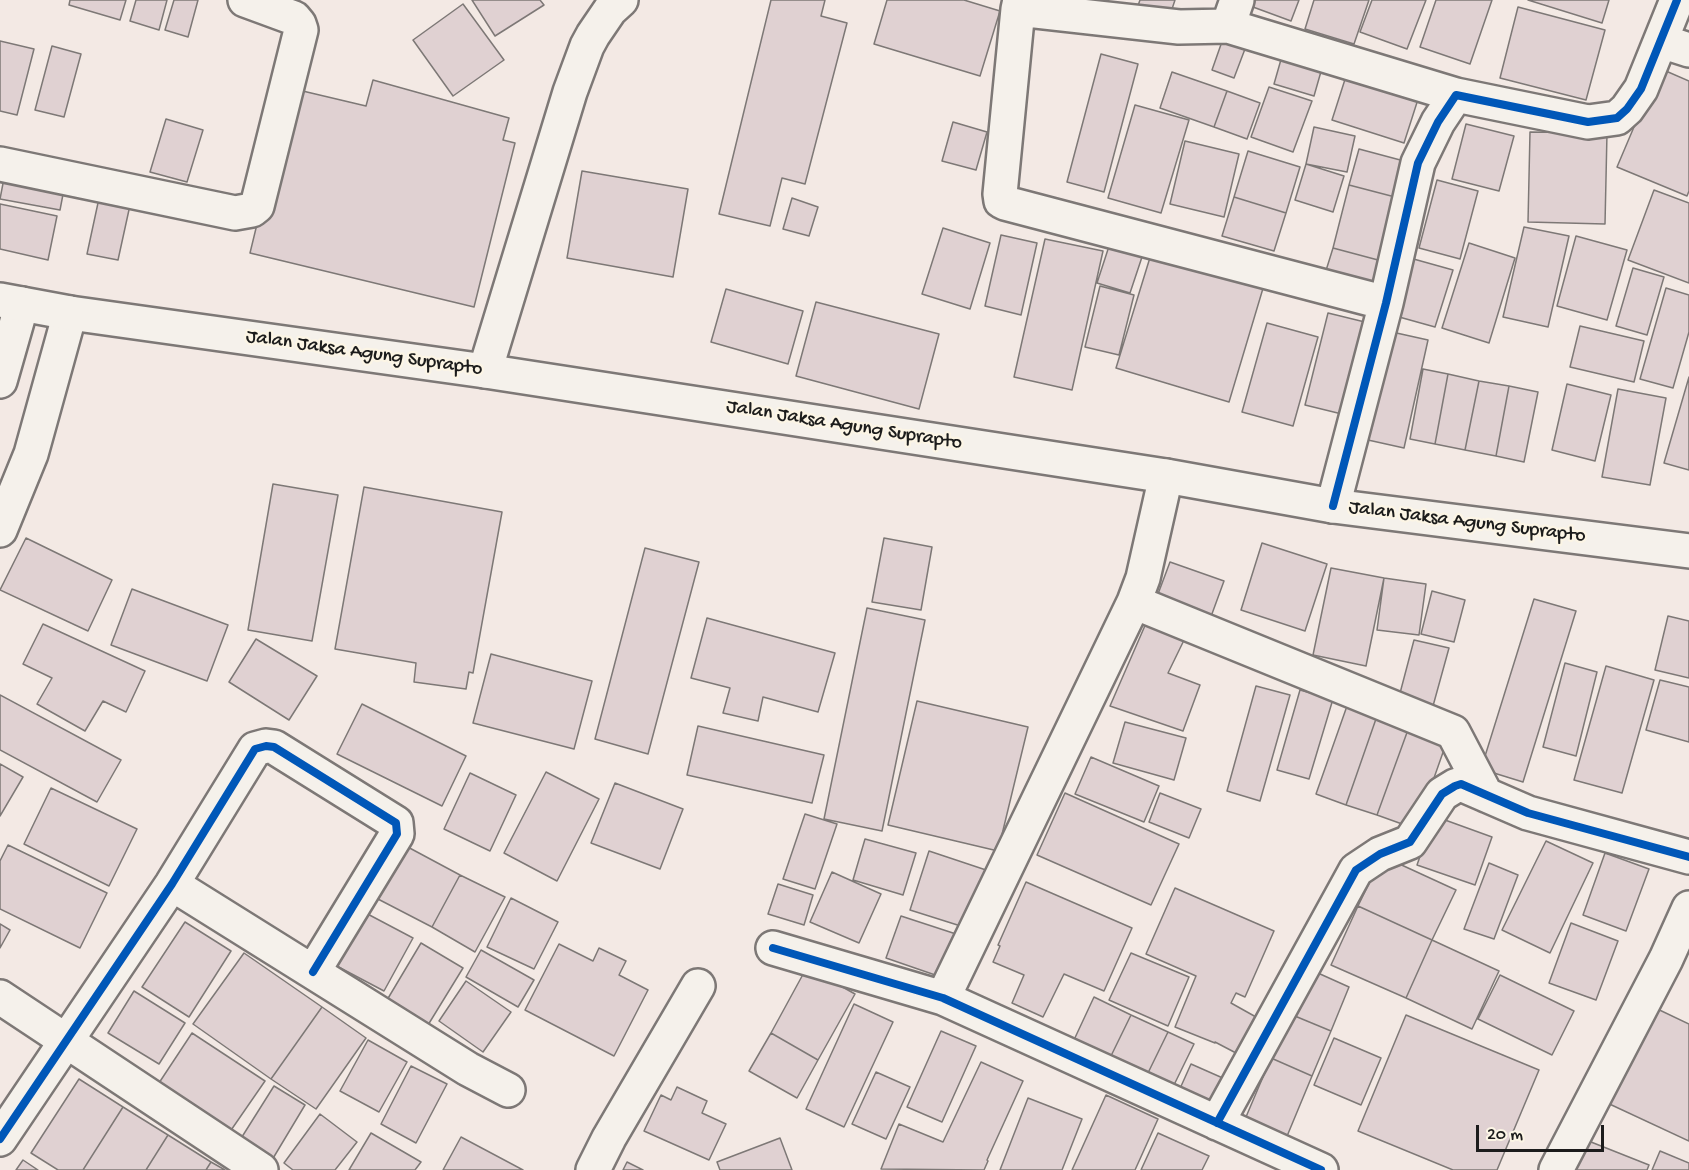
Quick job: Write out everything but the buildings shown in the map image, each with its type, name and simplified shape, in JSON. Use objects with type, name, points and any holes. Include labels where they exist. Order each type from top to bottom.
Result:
[{"type":"street","points":[[0,164],[235,213],[252,210],[257,206],[301,30],[294,18],[245,0]]},
{"type":"street","points":[[484,371],[570,92],[593,34],[610,10],[621,0]]},
{"type":"street","points":[[1386,303],[1001,201],[1019,4],[1179,27],[1232,13],[1456,95],[1588,122],[1617,118],[1627,109],[1675,46],[1677,0]]},
{"type":"street","points":[[1333,506],[1386,303],[1418,163],[1438,122],[1456,95]]},
{"type":"street","points":[[0,381],[11,302]]},
{"type":"street","name":"Jalan Jaksa Agung Suprapto","points":[[11,302],[70,313],[484,371],[1166,476],[1333,506],[1689,551]]},
{"type":"street","points":[[0,530],[31,454],[70,313]]},
{"type":"street","points":[[943,998],[1134,602],[1143,578],[1166,476]]},
{"type":"street","points":[[1134,602],[1454,732],[1486,795]]},
{"type":"street","points":[[0,1139],[172,884],[255,749],[260,747],[274,747],[396,823],[397,834],[313,972]]},
{"type":"street","points":[[1217,1123],[1356,870],[1380,854],[1410,842],[1442,794],[1455,786],[1461,784],[1528,813],[1689,857]]},
{"type":"street","points":[[172,884],[468,1069],[508,1090]]},
{"type":"street","points":[[1556,1170],[1678,965],[1689,908]]},
{"type":"street","points":[[773,948],[943,998],[1321,1170]]},
{"type":"street","points":[[593,1170],[609,1138],[698,986]]},
{"type":"street","points":[[5,1012],[66,1042],[261,1170]]},
{"type":"cycle path","points":[[1333,506],[1386,303],[1418,163],[1438,122],[1456,95],[1588,122],[1617,118],[1627,109],[1641,89],[1677,0]]},
{"type":"cycle path","points":[[0,1139],[172,884],[255,749],[266,746],[274,747],[396,823],[397,834],[313,972]]},
{"type":"cycle path","points":[[1217,1123],[1356,870],[1380,854],[1410,842],[1442,794],[1455,786],[1461,784],[1528,813],[1689,857]]},
{"type":"cycle path","points":[[773,948],[943,998],[1321,1170]]}]
